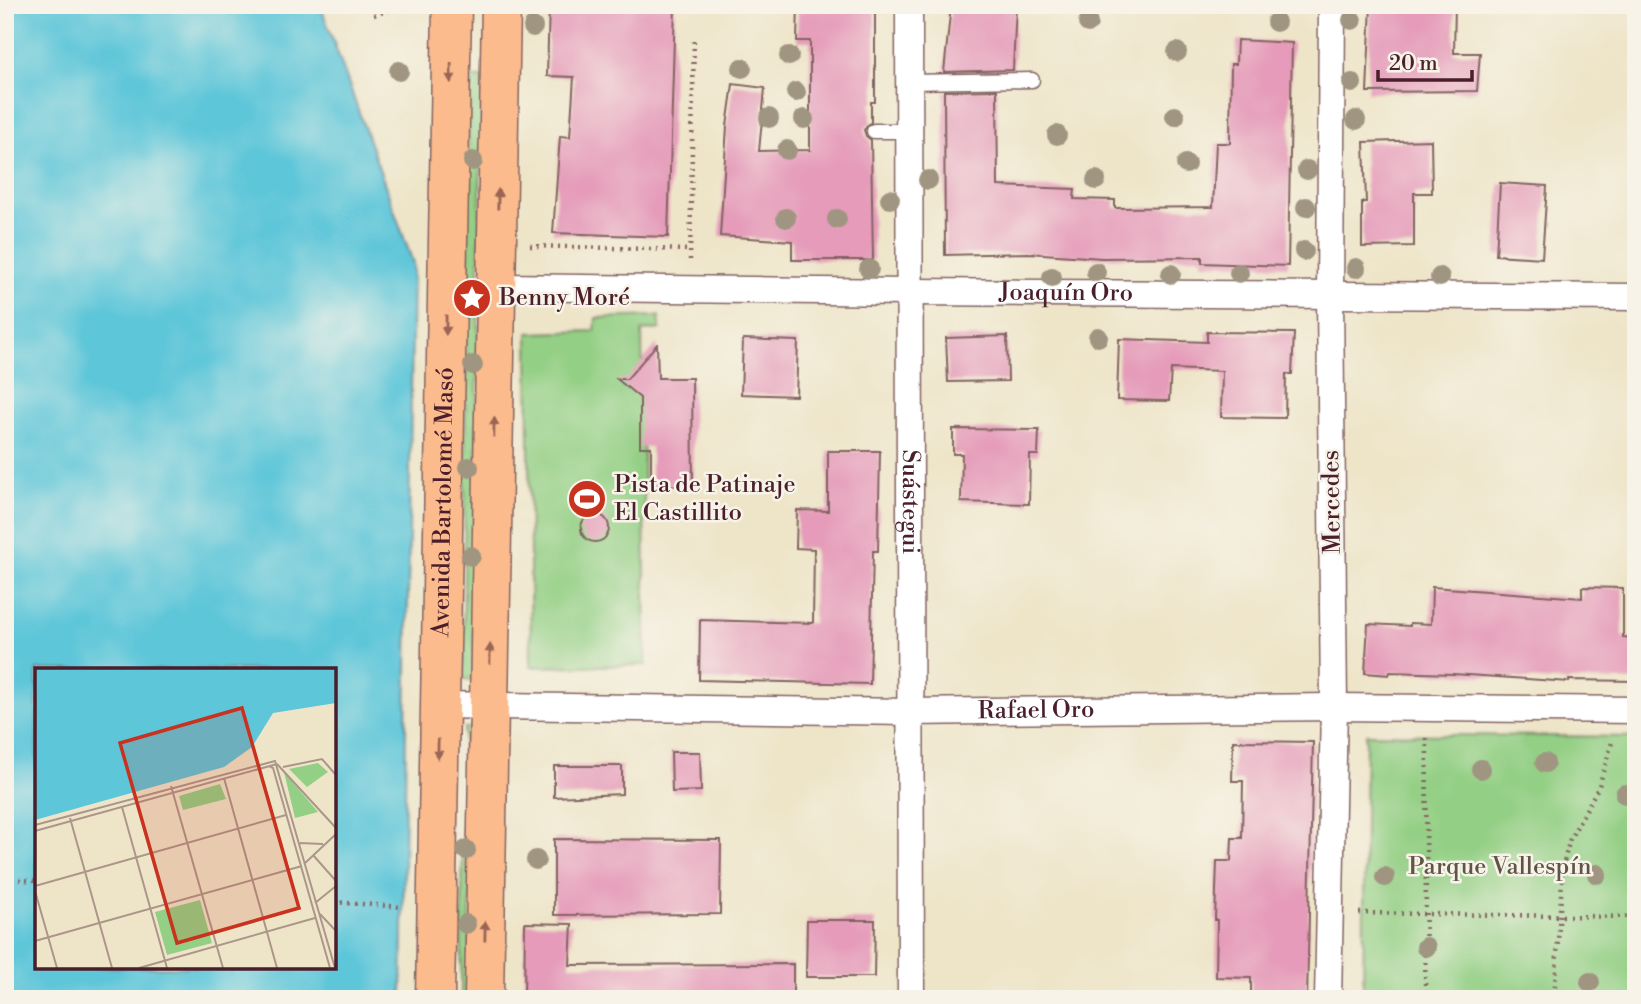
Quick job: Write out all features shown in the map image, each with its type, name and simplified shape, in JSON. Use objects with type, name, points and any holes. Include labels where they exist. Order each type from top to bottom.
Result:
[{"type":"main road","points":[[452,20],[501,20]]},
{"type":"main road","name":"Avenida Bartolomé Masó","points":[[435,999],[438,705],[452,20]]},
{"type":"main road","name":"Avenida Bartolomé Masó","points":[[484,999],[501,20]]},
{"type":"street","name":"Suástegui","points":[[909,5],[911,999]]},
{"type":"street","name":"Mercedes","points":[[1328,999],[1334,707],[1332,5]]},
{"type":"street","name":"Joaquín Oro","points":[[496,287],[1636,297]]},
{"type":"street","name":"Rafael Oro","points":[[438,705],[909,712],[1334,707],[1626,710]]},
{"type":"lane","points":[[909,82],[1032,80]]},
{"type":"lane","points":[[874,131],[909,131]]},
{"type":"path","points":[[374,15],[405,5]]},
{"type":"path","points":[[690,289],[694,36]]},
{"type":"path","points":[[527,246],[690,250]]},
{"type":"path","points":[[1425,999],[1427,708]]},
{"type":"path","points":[[1548,999],[1555,985],[1563,865],[1570,839],[1599,786],[1626,710]]},
{"type":"path","points":[[5,879],[35,881]]},
{"type":"path","points":[[336,902],[402,907]]},
{"type":"path","points":[[1330,912],[1636,918]]},
{"type":"path","points":[[1630,999],[1636,968]]},
{"type":"green space","points":[[469,78],[482,78],[473,680],[463,679]]},
{"type":"green space","name":"Pista de Patinaje El Castillito","points":[[659,316],[660,329],[642,331],[646,665],[531,667],[528,333],[595,331],[596,318]]},
{"type":"green space","points":[[464,728],[472,728],[469,999],[461,999]]},
{"type":"green space","name":"Parque Vallespín","points":[[1366,734],[1636,737],[1636,999],[1363,999]]},
{"type":"water","points":[[5,5],[321,7],[413,263],[402,999],[5,999]]},
{"type":"building","points":[[549,5],[675,5],[668,237],[553,233],[560,136],[570,137],[574,77],[547,76]]},
{"type":"building","points":[[798,5],[875,7],[875,102],[871,102],[871,122],[864,130],[871,140],[873,260],[792,260],[792,241],[720,236],[727,126],[733,84],[765,88],[759,151],[810,150],[810,41],[797,41]]},
{"type":"building","points":[[951,5],[1016,5],[1013,70],[944,72]]},
{"type":"building","points":[[1371,5],[1455,5],[1454,53],[1480,53],[1477,91],[1367,92]]},
{"type":"building","points":[[1237,40],[1292,43],[1288,266],[1202,263],[1202,257],[1102,258],[1028,253],[945,255],[944,91],[997,90],[998,186],[1075,189],[1074,199],[1115,200],[1115,208],[1213,207],[1216,143],[1230,143],[1231,64],[1236,64]]},
{"type":"building","points":[[1431,140],[1432,193],[1414,193],[1414,246],[1362,247],[1362,202],[1366,202],[1364,142]]},
{"type":"building","points":[[1500,183],[1547,186],[1542,258],[1496,255]]},
{"type":"building","points":[[1207,332],[1294,333],[1292,374],[1286,374],[1285,418],[1221,417],[1222,371],[1171,369],[1169,401],[1117,400],[1119,339],[1207,342]]},
{"type":"building","points":[[1007,336],[1008,381],[948,382],[946,338]]},
{"type":"building","points":[[743,339],[798,341],[796,396],[741,394]]},
{"type":"building","points":[[657,344],[658,378],[692,378],[693,485],[651,486],[651,447],[640,447],[640,398],[617,379],[627,379]]},
{"type":"building","points":[[953,429],[1039,430],[1038,455],[1030,455],[1029,504],[961,502],[962,454],[953,454]]},
{"type":"building","points":[[828,451],[880,451],[878,551],[873,551],[870,684],[699,680],[700,620],[813,623],[814,549],[796,548],[797,510],[828,511]]},
{"type":"building","points":[[595,514],[605,518],[609,528],[605,538],[595,542],[585,538],[581,528],[585,518]]},
{"type":"building","points":[[1432,587],[1582,598],[1582,587],[1623,588],[1623,637],[1636,638],[1636,681],[1569,682],[1453,674],[1365,673],[1368,624],[1431,624]]},
{"type":"building","points":[[1233,741],[1313,742],[1307,999],[1251,999],[1251,978],[1216,977],[1217,861],[1231,861],[1232,838],[1242,838],[1243,781],[1232,781]]},
{"type":"building","points":[[671,752],[700,752],[701,791],[672,792]]},
{"type":"building","points":[[554,766],[622,766],[622,794],[554,797]]},
{"type":"building","points":[[554,839],[721,840],[720,914],[554,915]]},
{"type":"building","points":[[807,920],[875,920],[874,977],[806,977]]},
{"type":"building","points":[[525,923],[572,924],[570,965],[793,964],[793,999],[524,999]]},
{"type":"place","name":"Benny Moré","points":[[472,298]]},
{"type":"place","name":"Pista de Patinaje El Castillito","points":[[587,499]]}]
